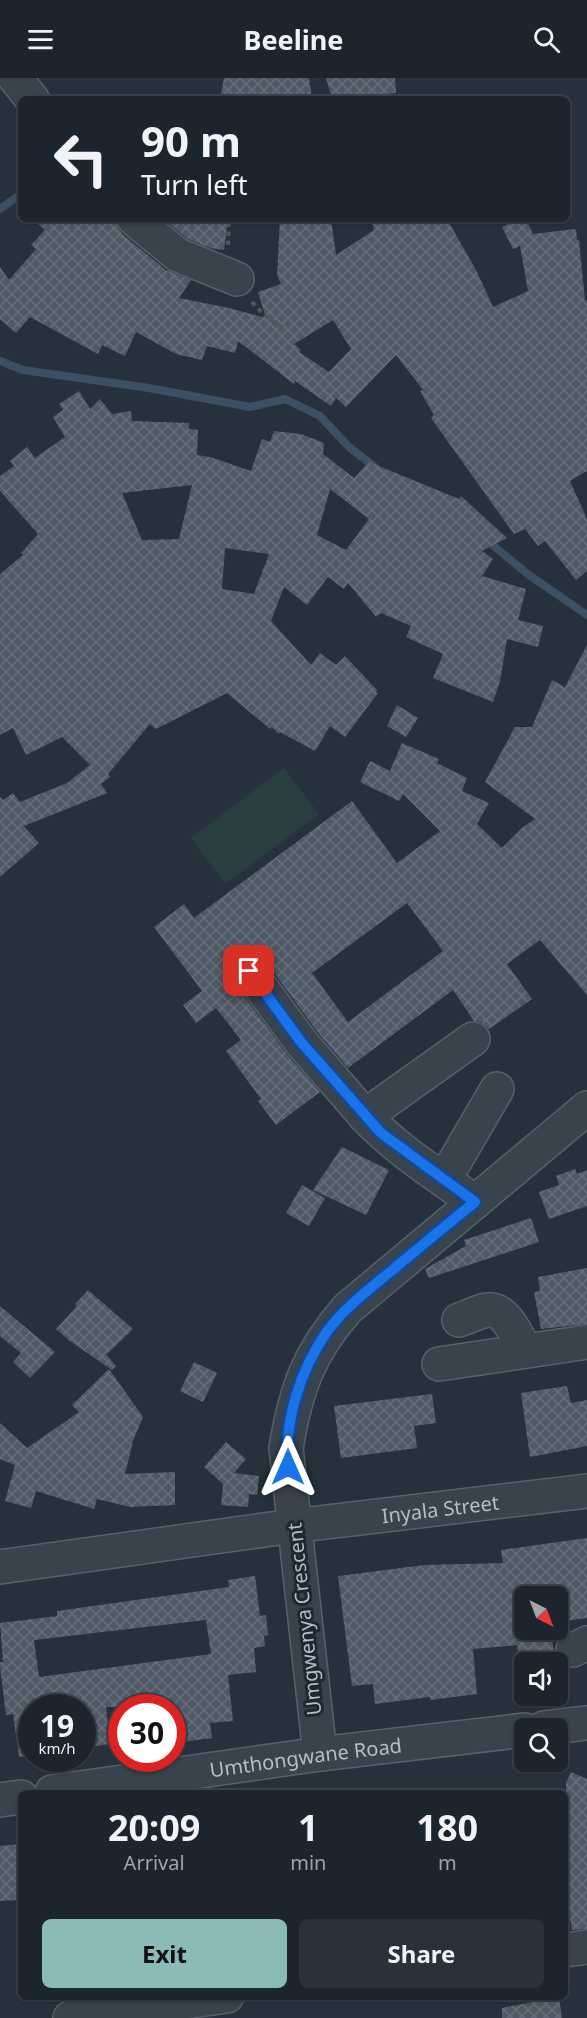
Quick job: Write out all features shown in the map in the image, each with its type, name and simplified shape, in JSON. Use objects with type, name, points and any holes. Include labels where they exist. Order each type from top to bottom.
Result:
[{"type":"street","points":[[0,84],[9,78]]},
{"type":"street","points":[[15,78],[30,96]]},
{"type":"street","points":[[138,222],[178,255],[237,279]]},
{"type":"street","points":[[249,971],[301,1042],[381,1133],[475,1202]]},
{"type":"street","points":[[365,1116],[474,1039]]},
{"type":"street","points":[[444,1180],[497,1089]]},
{"type":"street","name":"Umgwenya Crescent","points":[[320,1754],[286,1448],[293,1408],[306,1369],[327,1332],[347,1309],[587,1108]]},
{"type":"street","points":[[459,1320],[488,1310],[499,1312],[510,1323],[525,1351]]},
{"type":"street","points":[[439,1364],[587,1342]]},
{"type":"street","name":"Inyala Street","points":[[0,1567],[293,1526],[587,1491]]},
{"type":"street","points":[[568,1725],[587,1723]]},
{"type":"street","name":"Umthongwane Road","points":[[66,1790],[320,1754],[514,1731]]},
{"type":"street","points":[[0,1800],[18,1797]]},
{"type":"street","points":[[568,1950],[587,1947]]},
{"type":"street","points":[[70,2018],[198,2000]]},
{"type":"path","points":[[237,279],[246,296],[265,316],[286,330]]},
{"type":"green space","points":[[284,768],[319,814],[225,884],[191,838]]},
{"type":"building","points":[[224,78],[309,78],[312,96],[221,96]]},
{"type":"building","points":[[326,78],[395,78],[396,93],[331,96]]},
{"type":"building","points":[[36,222],[116,222],[122,234],[166,270],[191,280],[179,298],[266,318],[258,292],[281,284],[277,275],[280,222],[331,222],[336,255],[374,230],[372,222],[449,222],[477,272],[493,307],[528,291],[520,246],[513,249],[502,227],[513,222],[527,222],[533,234],[576,229],[585,301],[587,300],[587,471],[570,481],[587,519],[587,571],[576,580],[545,541],[538,546],[525,529],[514,534],[431,418],[434,415],[420,391],[423,390],[396,355],[346,407],[336,398],[331,406],[295,381],[294,384],[238,341],[235,353],[207,346],[202,360],[176,354],[136,332],[125,356],[102,345],[98,354],[30,317],[16,333],[0,319],[0,267],[9,280],[36,249],[31,245],[45,230]],"holes":[[[333,320],[351,349],[329,372],[299,352],[301,350],[294,344]]]},
{"type":"building","points":[[168,222],[228,222],[224,250],[210,248],[188,239]]},
{"type":"building","points":[[79,391],[90,409],[100,399],[112,414],[131,411],[132,421],[189,423],[189,429],[198,430],[197,455],[251,471],[262,439],[270,442],[274,431],[301,434],[324,443],[323,454],[354,478],[369,462],[459,499],[461,496],[507,538],[482,551],[493,559],[482,576],[526,589],[518,620],[543,626],[538,647],[507,639],[500,681],[493,702],[433,678],[443,654],[406,637],[411,626],[381,613],[376,617],[348,583],[344,589],[328,577],[307,605],[284,587],[271,621],[311,665],[320,653],[336,665],[345,656],[377,690],[378,693],[345,737],[330,726],[315,751],[280,732],[279,734],[272,727],[270,729],[227,693],[156,729],[150,724],[108,774],[110,777],[101,784],[107,793],[24,826],[39,843],[0,877],[0,797],[3,800],[13,793],[20,802],[67,783],[90,765],[62,737],[26,755],[13,728],[0,735],[0,574],[23,555],[21,553],[38,534],[0,491],[0,476],[14,466],[10,461],[27,447],[35,458],[65,437],[53,417],[63,410],[59,404]],"holes":[[[192,485],[179,539],[142,540],[122,493]],[[330,489],[369,519],[346,550],[317,535]],[[225,548],[269,554],[254,594],[222,589]]]},
{"type":"building","points":[[587,645],[587,995],[540,940],[507,964],[532,999],[489,1029],[481,1022],[474,1021],[453,990],[348,1068],[316,1030],[264,959],[246,952],[238,956],[232,964],[231,974],[234,982],[286,1053],[320,1092],[276,1125],[258,1101],[261,1099],[226,1051],[241,1040],[216,1008],[196,1023],[183,1005],[202,991],[154,927],[184,904],[194,918],[352,801],[397,863],[440,831],[403,794],[399,801],[360,782],[370,761],[390,771],[402,743],[439,759],[437,763],[467,778],[462,791],[489,803],[477,824],[502,848],[523,827],[535,819],[485,782],[515,727],[532,727],[552,680],[565,687]],"holes":[[[407,903],[443,951],[348,1022],[312,973]]]},
{"type":"building","points":[[397,705],[418,718],[406,737],[387,726]]},
{"type":"building","points":[[342,1147],[389,1170],[366,1215],[313,1190]]},
{"type":"building","points":[[575,1169],[577,1174],[587,1170],[587,1206],[549,1219],[539,1192],[559,1185],[556,1176]]},
{"type":"building","points":[[302,1185],[325,1198],[309,1226],[286,1213]]},
{"type":"building","points":[[531,1218],[539,1242],[429,1278],[425,1269],[466,1246],[464,1240]]},
{"type":"building","points":[[587,1268],[587,1324],[541,1329],[534,1292],[540,1291],[538,1277]]},
{"type":"building","points":[[88,1290],[133,1329],[107,1354],[105,1353],[116,1366],[112,1370],[56,1329]]},
{"type":"building","points":[[0,1306],[55,1352],[30,1378],[13,1362],[21,1353],[0,1336]]},
{"type":"building","points":[[194,1362],[217,1373],[203,1402],[180,1391]]},
{"type":"building","points":[[109,1369],[143,1417],[133,1441],[125,1474],[175,1472],[175,1505],[130,1507],[97,1499],[94,1509],[36,1491],[31,1508],[5,1501],[15,1465],[0,1459],[0,1423],[27,1448],[79,1412],[72,1405]]},
{"type":"building","points":[[567,1386],[571,1403],[587,1400],[587,1446],[530,1457],[521,1393]]},
{"type":"building","points":[[432,1394],[436,1423],[414,1426],[417,1448],[341,1458],[334,1406]]},
{"type":"building","points":[[226,1442],[246,1459],[234,1473],[259,1476],[257,1495],[249,1494],[248,1507],[221,1505],[223,1484],[204,1467]]},
{"type":"building","points":[[587,1538],[587,1618],[568,1621],[568,1586],[514,1586],[514,1640],[552,1640],[554,1652],[518,1652],[517,1645],[473,1649],[477,1694],[375,1704],[373,1684],[352,1686],[338,1576],[424,1565],[503,1563],[501,1550]]},
{"type":"building","points":[[255,1576],[260,1616],[266,1615],[268,1635],[264,1636],[265,1646],[254,1648],[256,1672],[228,1675],[233,1721],[210,1723],[212,1738],[186,1742],[186,1694],[108,1694],[108,1707],[106,1707],[108,1744],[96,1746],[96,1694],[18,1694],[18,1750],[13,1714],[6,1715],[0,1666],[0,1662],[3,1662],[0,1623],[57,1616],[57,1611],[229,1587],[228,1580]],"holes":[[[206,1620],[211,1654],[39,1677],[34,1640]]]},
{"type":"building","points":[[571,1772],[587,1779],[587,1929],[572,1930],[568,1905],[568,1790],[566,1790],[566,1783]]},
{"type":"building","points":[[18,1844],[18,1900],[0,1901],[0,1846]]},
{"type":"building","points":[[543,2000],[559,2000],[562,2018],[502,2018],[502,2008]]},
{"type":"waterway","points":[[0,209],[18,196]]},
{"type":"waterway","points":[[0,361],[23,370],[149,388],[250,407],[285,399],[320,416],[349,447],[375,467]]},
{"type":"waterway","points":[[485,539],[529,575],[587,615]]},
{"type":"route","points":[[249,971],[301,1042],[381,1133],[412,1158],[475,1202],[347,1309],[327,1332],[306,1369],[293,1408],[286,1448],[288,1467]]}]
